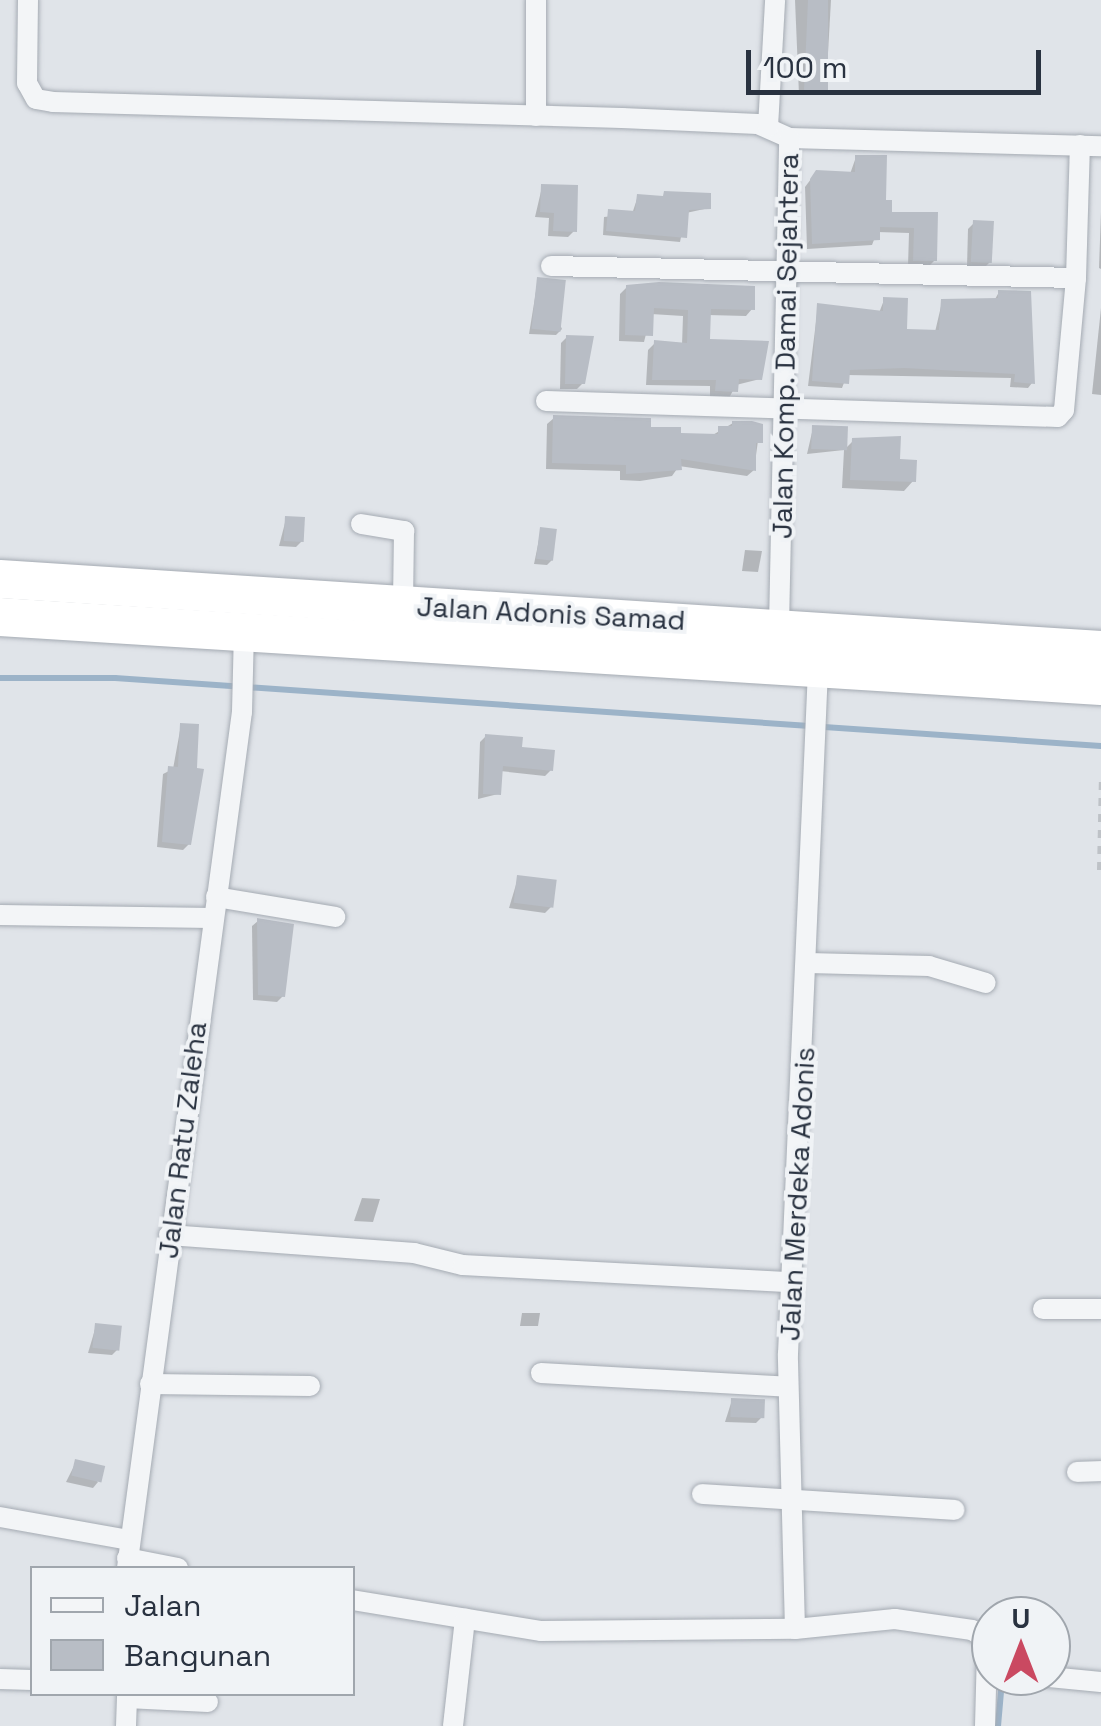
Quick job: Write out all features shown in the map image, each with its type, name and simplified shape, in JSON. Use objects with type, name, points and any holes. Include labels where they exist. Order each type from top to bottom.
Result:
[{"type":"highway","name":"Jalan Adonis Samad","points":[[0,579],[779,626],[981,660],[1101,650]]},
{"type":"highway","points":[[0,617],[243,648],[817,686],[981,660],[1101,686]]},
{"type":"street","points":[[28,0],[27,83],[36,99],[768,126],[789,138]]},
{"type":"street","points":[[536,0],[536,116]]},
{"type":"street","points":[[768,126],[774,0]]},
{"type":"street","name":"Jalan Komp. Damai Sejahtera","points":[[779,626],[789,138],[1090,145]]},
{"type":"street","points":[[546,400],[1058,417],[1064,410],[1090,145]]},
{"type":"street","points":[[551,266],[784,276],[1076,278]]},
{"type":"street","points":[[360,524],[404,531],[403,605]]},
{"type":"street","name":"Jalan Ratu Zaleha","points":[[128,1556],[242,712],[243,648]]},
{"type":"street","name":"Jalan Merdeka Adonis","points":[[794,1630],[795,1498],[788,1388],[817,686]]},
{"type":"street","points":[[0,915],[214,908],[335,917]]},
{"type":"street","points":[[808,962],[928,966],[986,984]]},
{"type":"street","points":[[170,1235],[414,1253],[464,1265],[791,1282]]},
{"type":"street","points":[[1043,1310],[1101,1310]]},
{"type":"street","points":[[541,1373],[788,1388]]},
{"type":"street","points":[[150,1384],[310,1386]]},
{"type":"street","points":[[1077,1472],[1101,1472]]},
{"type":"street","points":[[702,1494],[954,1510]]},
{"type":"street","points":[[0,1518],[170,1566]]},
{"type":"street","points":[[355,1600],[541,1631],[794,1630],[895,1619],[971,1630]]},
{"type":"street","points":[[453,1726],[466,1619]]},
{"type":"street","points":[[0,1678],[30,1680]]},
{"type":"street","points":[[1071,1679],[1101,1682]]},
{"type":"street","points":[[126,1726],[127,1696],[208,1702]]},
{"type":"street","points":[[985,1726],[987,1696]]},
{"type":"path","points":[[1099,870],[1101,778]]},
{"type":"building","points":[[808,0],[828,0],[828,90],[804,90]]},
{"type":"building","points":[[855,155],[887,155],[886,200],[892,200],[892,212],[938,212],[937,261],[913,261],[914,228],[880,227],[880,240],[812,244],[810,179],[816,170],[855,172]]},
{"type":"building","points":[[541,184],[578,185],[577,232],[553,231],[554,213],[540,212]]},
{"type":"building","points":[[664,191],[711,193],[711,209],[689,210],[687,238],[606,231],[608,209],[635,211],[637,194],[663,196]]},
{"type":"building","points":[[973,220],[994,221],[992,263],[971,262]]},
{"type":"building","points":[[537,277],[566,280],[560,332],[532,329]]},
{"type":"building","points":[[659,282],[755,286],[755,310],[711,309],[710,339],[769,341],[762,380],[739,379],[738,392],[715,391],[716,380],[652,380],[654,340],[687,343],[688,310],[654,308],[653,336],[625,335],[626,285]]},
{"type":"building","points":[[998,290],[1031,291],[1035,384],[1014,382],[1015,374],[904,368],[850,370],[849,384],[812,381],[817,303],[883,311],[883,297],[908,298],[907,329],[939,330],[941,299],[998,298]]},
{"type":"building","points":[[566,335],[594,336],[585,384],[565,384]]},
{"type":"building","points":[[553,415],[651,418],[651,427],[681,427],[681,433],[718,434],[718,426],[752,421],[763,424],[763,443],[756,443],[756,471],[681,459],[682,470],[626,474],[626,465],[552,463]]},
{"type":"building","points":[[812,425],[848,426],[847,450],[811,449]]},
{"type":"building","points":[[901,436],[900,459],[917,460],[916,482],[850,480],[852,438]]},
{"type":"building","points":[[285,516],[305,517],[304,542],[284,541]]},
{"type":"building","points":[[540,527],[557,529],[553,561],[536,559]]},
{"type":"building","points":[[180,723],[199,724],[197,768],[204,769],[191,845],[162,842],[168,766],[178,767]]},
{"type":"building","points":[[485,734],[523,737],[522,747],[555,750],[553,771],[503,766],[501,795],[483,794]]},
{"type":"building","points":[[517,875],[557,880],[553,908],[514,903]]},
{"type":"building","points":[[257,918],[294,924],[285,997],[258,995]]},
{"type":"building","points":[[95,1323],[122,1326],[119,1351],[92,1348]]},
{"type":"building","points":[[731,1398],[765,1399],[764,1418],[730,1417]]},
{"type":"building","points":[[75,1459],[105,1466],[101,1483],[71,1476]]},
{"type":"waterway","points":[[0,678],[115,678],[1101,746]]},
{"type":"waterway","points":[[998,1726],[1000,1696]]}]
